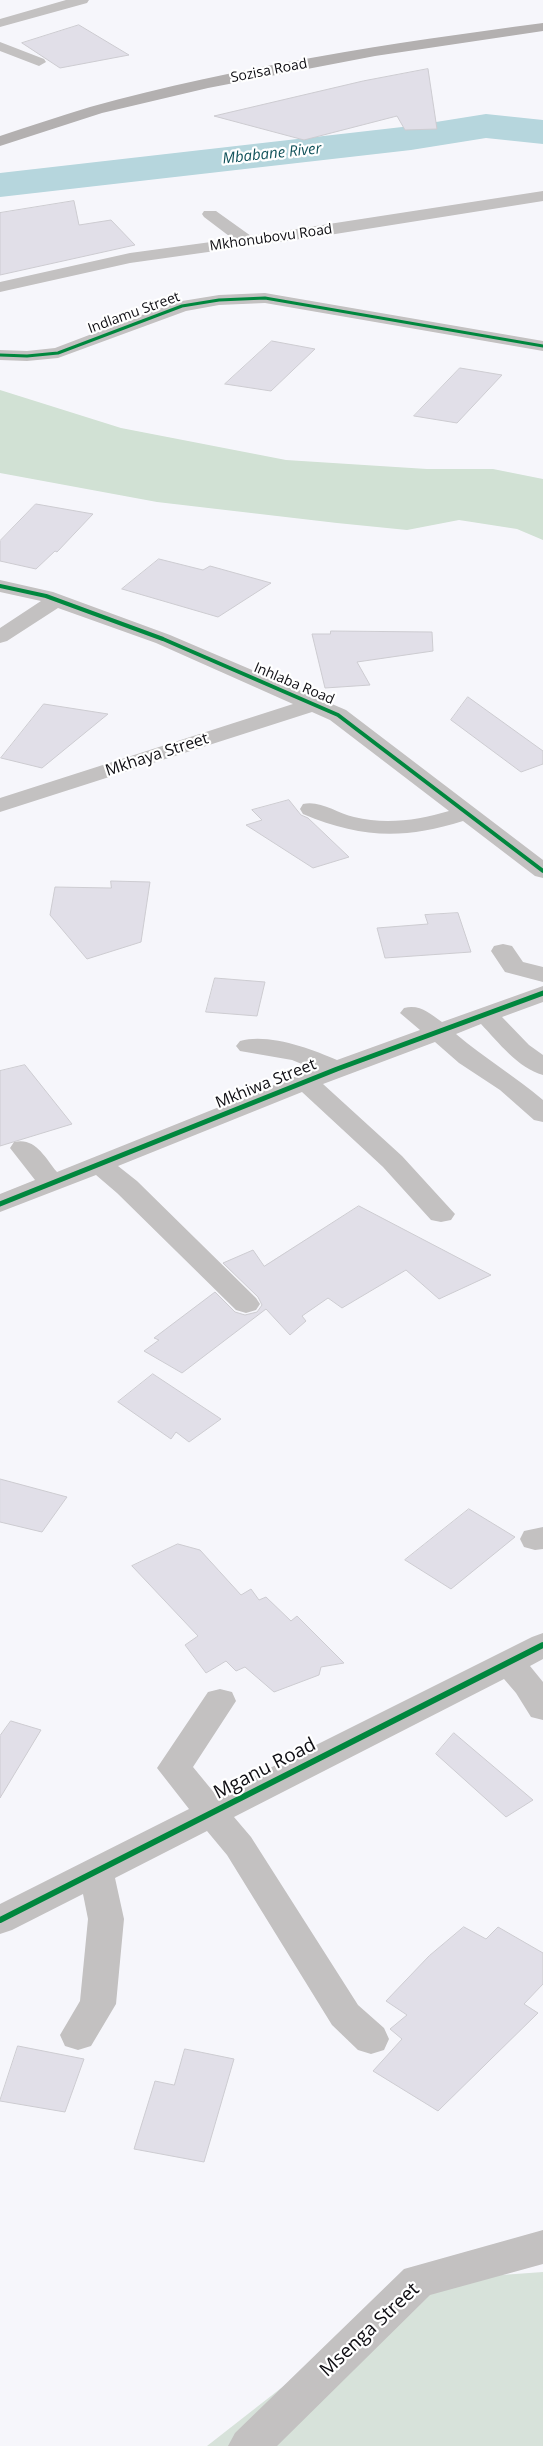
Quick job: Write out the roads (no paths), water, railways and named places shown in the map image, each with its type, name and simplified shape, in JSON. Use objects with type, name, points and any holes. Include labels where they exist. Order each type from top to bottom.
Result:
[{"type":"main road","name":"Sozisa Road","points":[[0,141],[97,110],[239,77],[408,45],[543,27]]},
{"type":"street","points":[[0,24],[82,0]]},
{"type":"street","points":[[0,46],[40,62]]},
{"type":"street","name":"Mkhonubovu Road","points":[[0,287],[67,270],[130,258],[543,196]]},
{"type":"street","points":[[210,214],[247,241]]},
{"type":"street","name":"Indlamu Street","points":[[0,355],[28,356],[58,353],[182,306],[219,300],[265,298],[543,346]]},
{"type":"street","name":"Inhlaba Road","points":[[0,586],[56,600],[164,640],[338,715],[543,871]]},
{"type":"street","points":[[0,637],[56,600]]},
{"type":"street","name":"Mkhaya Street","points":[[0,805],[314,704]]},
{"type":"street","points":[[311,809],[337,820],[376,828],[408,828],[438,822],[465,813]]},
{"type":"street","points":[[504,952],[514,967],[543,975]]},
{"type":"street","name":"Mkhiwa Street","points":[[0,1204],[337,1068],[543,993]]},
{"type":"street","points":[[413,1013],[438,1031],[468,1058],[509,1084],[543,1114]]},
{"type":"street","points":[[485,1014],[520,1050],[543,1068]]},
{"type":"street","points":[[249,1046],[298,1053],[337,1068]]},
{"type":"street","points":[[305,1081],[424,1192],[441,1214]]},
{"type":"street","points":[[23,1148],[52,1183]]},
{"type":"street","points":[[99,1164],[127,1187],[246,1304]]},
{"type":"street","name":"Mganu Road","points":[[0,1920],[543,1646]]},
{"type":"street","points":[[508,1663],[528,1685],[543,1708]]},
{"type":"street","points":[[220,1701],[174,1768],[238,1846],[345,2015],[371,2040]]},
{"type":"street","points":[[78,2035],[98,2004],[106,1919],[96,1872]]},
{"type":"street","name":"Msenga Street","points":[[249,2446],[418,2281],[543,2247]]},
{"type":"waterway","name":"Mbabane River","points":[[0,185],[411,138],[486,126],[543,132]]}]
